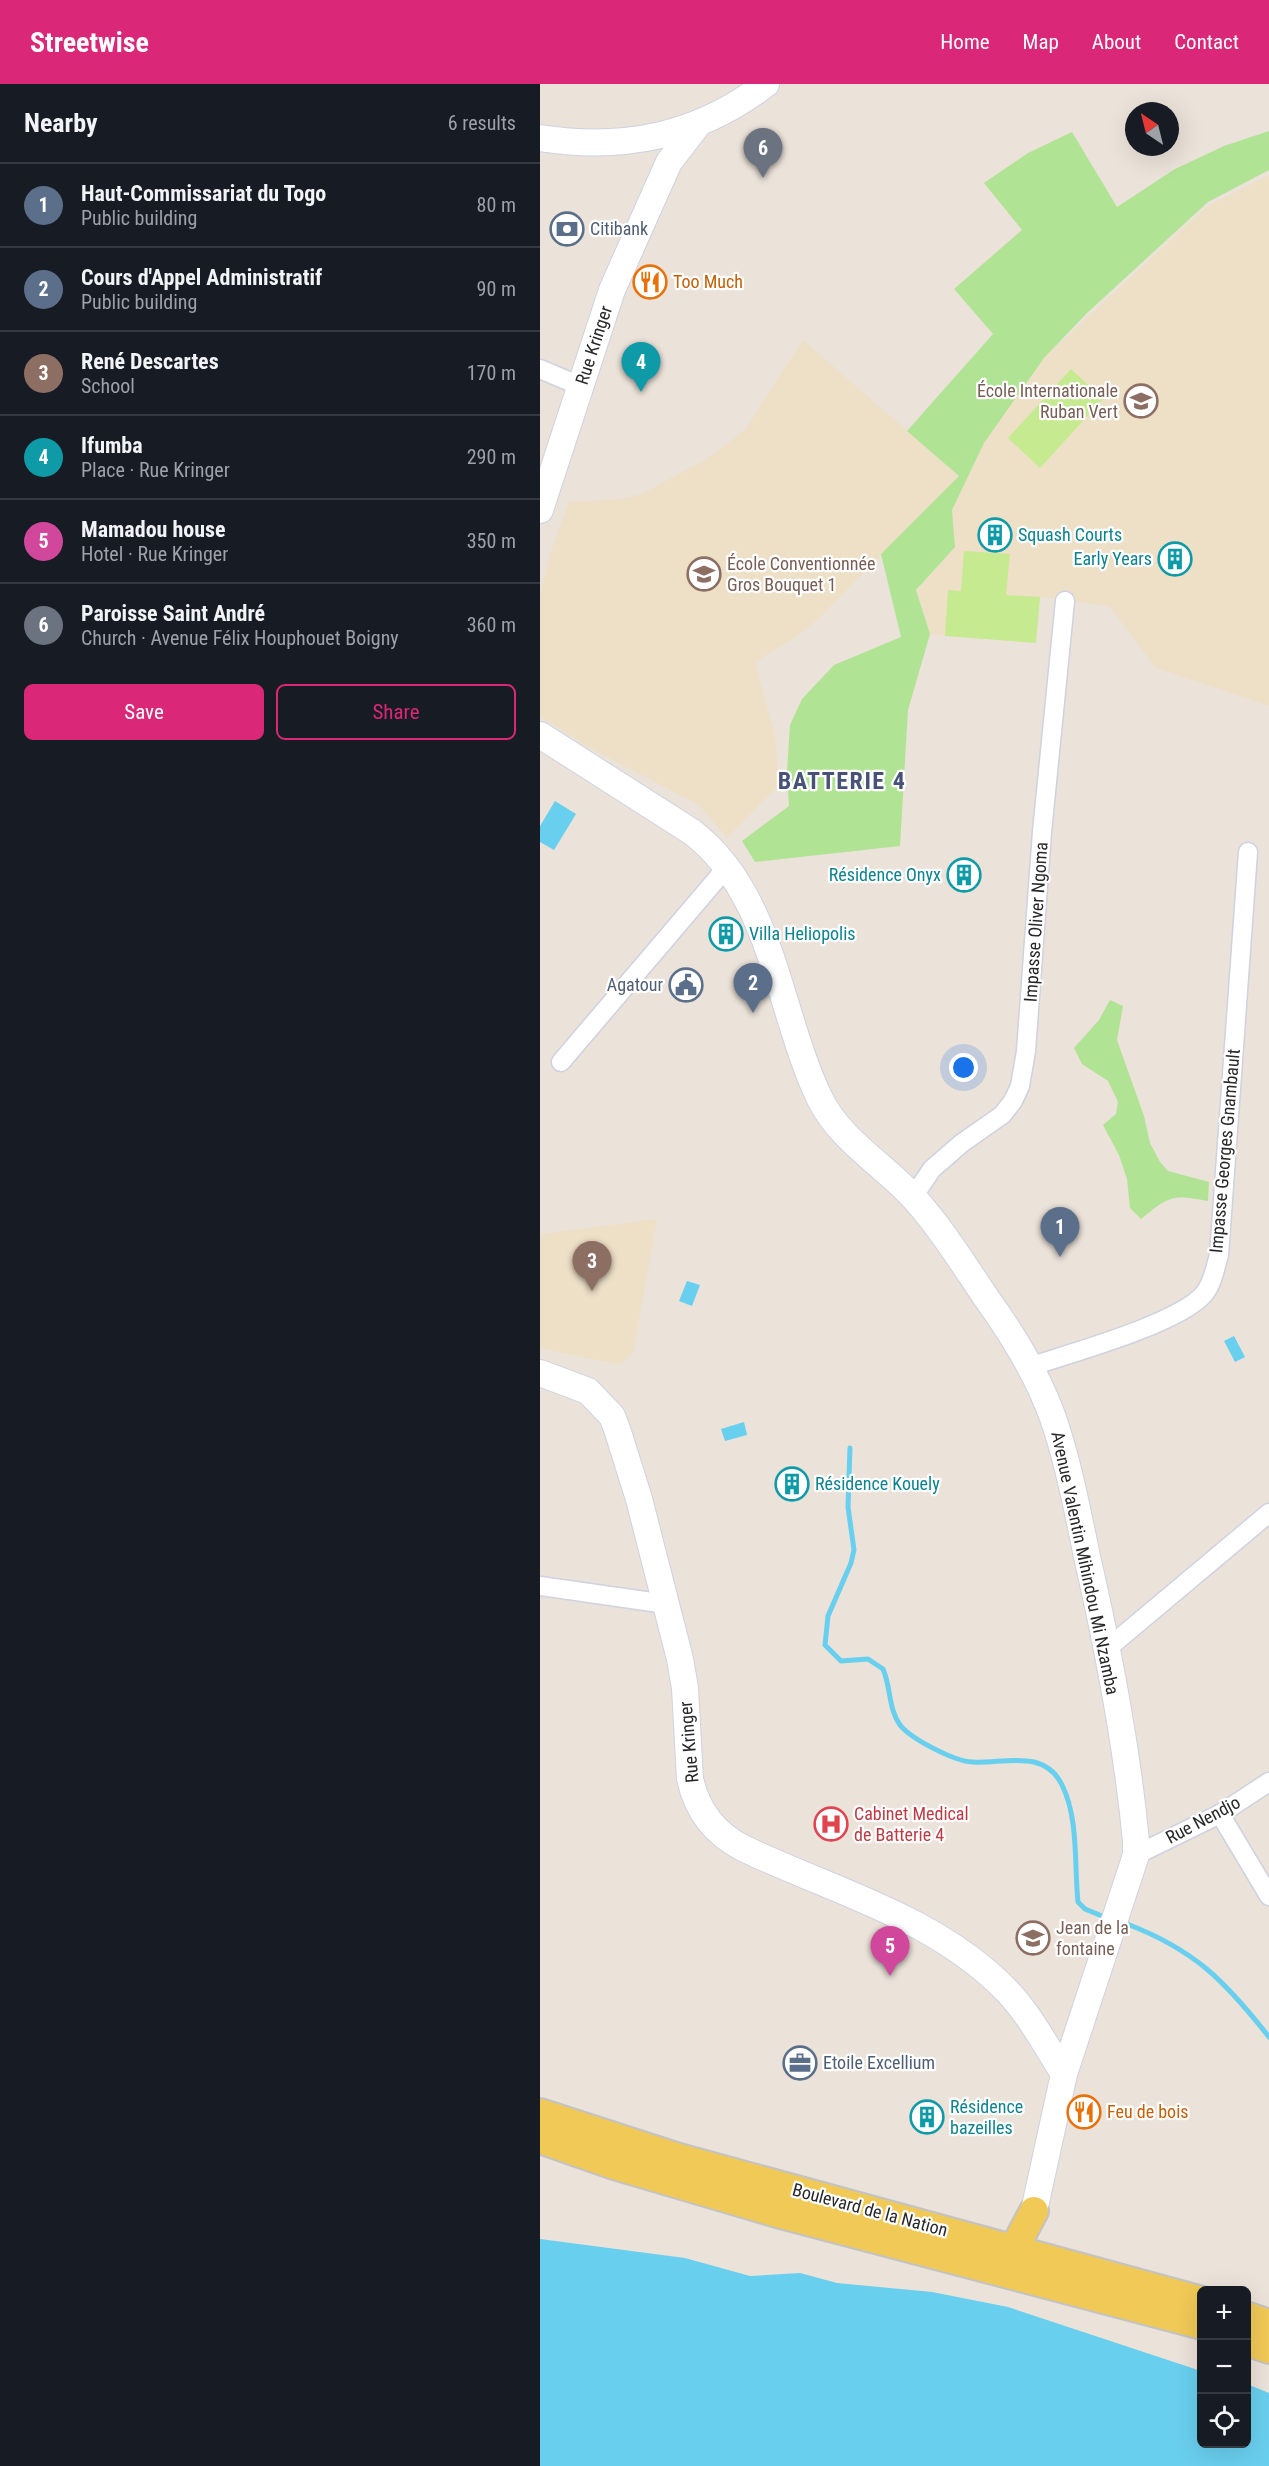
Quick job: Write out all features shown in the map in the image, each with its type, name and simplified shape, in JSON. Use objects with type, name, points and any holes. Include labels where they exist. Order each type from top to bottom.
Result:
[{"type":"main road","name":"Boulevard de la Nation","points":[[540,2113],[691,2161],[1197,2300]]},
{"type":"main road","name":"Boulevard de la Nation","points":[[540,2139],[614,2165],[777,2213],[1197,2324]]},
{"type":"main road","points":[[777,2213],[797,2211],[821,2214],[995,2257],[1031,2235],[1034,2211]]},
{"type":"main road","points":[[1034,2211],[1007,2234],[1011,2248],[1056,2285]]},
{"type":"main road","points":[[1034,2211],[1041,2229],[1054,2248],[1062,2254],[1138,2272],[1197,2293]]},
{"type":"main road","points":[[1251,2318],[1269,2324]]},
{"type":"main road","points":[[1251,2343],[1269,2349]]},
{"type":"street","points":[[540,138],[576,142],[652,139],[699,123],[730,108],[766,84]]},
{"type":"street","name":"Rue Kringer","points":[[540,510],[612,290],[669,162],[699,123]]},
{"type":"street","points":[[635,141],[650,147],[657,156],[659,184]]},
{"type":"street","points":[[540,369],[580,386]]},
{"type":"street","name":"Impasse Oliver Ngoma","points":[[913,1197],[932,1169],[962,1143],[1002,1115],[1013,1101],[1020,1086],[1026,1051],[1043,821],[1065,601]]},
{"type":"street","name":"Avenue Valentin Mihindou Mi Nzamba","points":[[540,735],[692,832],[710,845],[727,867],[757,925],[822,1103],[863,1152],[913,1197],[990,1303],[1029,1367],[1052,1417],[1060,1442],[1108,1648],[1133,1809],[1136,1855],[1064,2074],[1034,2211]]},
{"type":"street","name":"Impasse Georges Gnambault","points":[[1029,1367],[1168,1319],[1204,1294],[1212,1279],[1219,1255],[1248,852]]},
{"type":"street","points":[[561,1062],[727,867]]},
{"type":"street","name":"Rue Kringer","points":[[540,1373],[588,1391],[612,1416],[629,1464],[666,1604],[685,1688],[687,1768],[693,1791],[710,1822],[726,1840],[911,1922],[969,1957],[1000,1984],[1020,2006],[1064,2074]]},
{"type":"street","points":[[1108,1648],[1269,1513]]},
{"type":"street","points":[[540,1586],[666,1604]]},
{"type":"street","name":"Rue Nendjo","points":[[1136,1855],[1220,1814],[1269,1782]]},
{"type":"street","points":[[1220,1814],[1269,1896]]},
{"type":"shaded area","name":"École Internationale Ruban Vert","points":[[1269,175],[1269,706],[1156,668],[1109,606],[1040,597],[1036,643],[930,634],[916,590],[955,547],[952,510],[984,443],[1044,358],[1206,207]]},
{"type":"shaded area","name":"École Conventionnée Gros Bouquet 1","points":[[803,340],[959,476],[818,619],[793,639],[755,662],[775,736],[779,785],[727,838],[699,805],[590,748],[540,716],[540,595],[551,551],[569,502],[621,499],[642,494],[705,460],[744,431]]},
{"type":"shaded area","points":[[657,1219],[633,1353],[620,1365],[540,1348],[540,1234]]},
{"type":"green space","points":[[1269,131],[1269,170],[1208,202],[1087,313],[1044,358],[984,443],[952,510],[955,547],[916,590],[930,634],[908,710],[900,846],[755,862],[742,841],[789,806],[787,772],[790,725],[802,699],[834,665],[901,637],[881,554],[959,476],[907,431],[993,334],[954,289],[1022,230],[984,183],[1028,153],[1072,132],[1117,207],[1175,169],[1224,146]]},
{"type":"green space","points":[[1071,369],[1103,399],[1040,468],[1008,438]]},
{"type":"green space","points":[[964,551],[1010,554],[1006,595],[1040,597],[1036,643],[945,636],[948,590],[961,591]]},
{"type":"green space","points":[[1110,1000],[1123,1006],[1117,1040],[1144,1116],[1150,1143],[1160,1162],[1168,1171],[1209,1182],[1208,1201],[1186,1198],[1171,1199],[1141,1219],[1130,1208],[1127,1179],[1119,1155],[1103,1125],[1116,1114],[1118,1102],[1108,1081],[1082,1064],[1074,1048],[1099,1020]]},
{"type":"water","points":[[555,801],[576,814],[554,850],[540,842],[540,826]]},
{"type":"water","points":[[687,1281],[700,1285],[692,1306],[679,1301]]},
{"type":"water","points":[[1234,1336],[1245,1357],[1235,1362],[1224,1341]]},
{"type":"water","points":[[744,1422],[747,1435],[725,1441],[721,1429]]},
{"type":"water","points":[[540,2239],[685,2258],[750,2276],[800,2273],[837,2283],[932,2292],[1008,2307],[1197,2370],[1197,2448],[1251,2448],[1251,2386],[1269,2393],[1269,2466],[540,2466]]},
{"type":"waterway","points":[[850,1448],[848,1507],[854,1550],[851,1563],[828,1616],[825,1645],[841,1661],[868,1659],[883,1669],[896,1718],[906,1731],[923,1743],[964,1761],[1022,1760],[1045,1766],[1054,1773],[1062,1785],[1071,1812],[1078,1902],[1085,1909],[1102,1916]]},
{"type":"waterway","points":[[1127,1924],[1172,1945],[1207,1969],[1238,1999],[1269,2037]]},
{"type":"place","name":"Paroisse Saint André","points":[[763,178]]},
{"type":"place","name":"Citibank","points":[[567,229]]},
{"type":"place","name":"Too Much","points":[[650,282]]},
{"type":"place","name":"Ifumba","points":[[641,392]]},
{"type":"place","name":"École Internationale Ruban Vert","points":[[1141,401]]},
{"type":"place","name":"Squash Courts","points":[[995,535]]},
{"type":"place","name":"Early Years","points":[[1175,559]]},
{"type":"place","name":"École Conventionnée Gros Bouquet 1","points":[[704,574]]},
{"type":"place","name":"Résidence Onyx","points":[[964,875]]},
{"type":"place","name":"Villa Heliopolis","points":[[726,934]]},
{"type":"place","name":"Agatour","points":[[686,985]]},
{"type":"place","name":"Cours d'Appel Administratif","points":[[753,1013]]},
{"type":"place","name":"Haut-Commissariat du Togo","points":[[1060,1257]]},
{"type":"place","name":"René Descartes","points":[[592,1291]]},
{"type":"place","name":"Résidence Kouely","points":[[792,1484]]},
{"type":"place","name":"Cabinet Medical de Batterie 4","points":[[831,1824]]},
{"type":"place","name":"Jean de la fontaine","points":[[1033,1938]]},
{"type":"place","name":"Mamadou house","points":[[890,1976]]},
{"type":"place","name":"Etoile Excellium","points":[[800,2063]]},
{"type":"place","name":"Feu de bois","points":[[1084,2112]]},
{"type":"place","name":"Résidence bazeilles","points":[[927,2117]]},
{"type":"district","name":"BATTERIE 4","points":[[842,781]]}]
